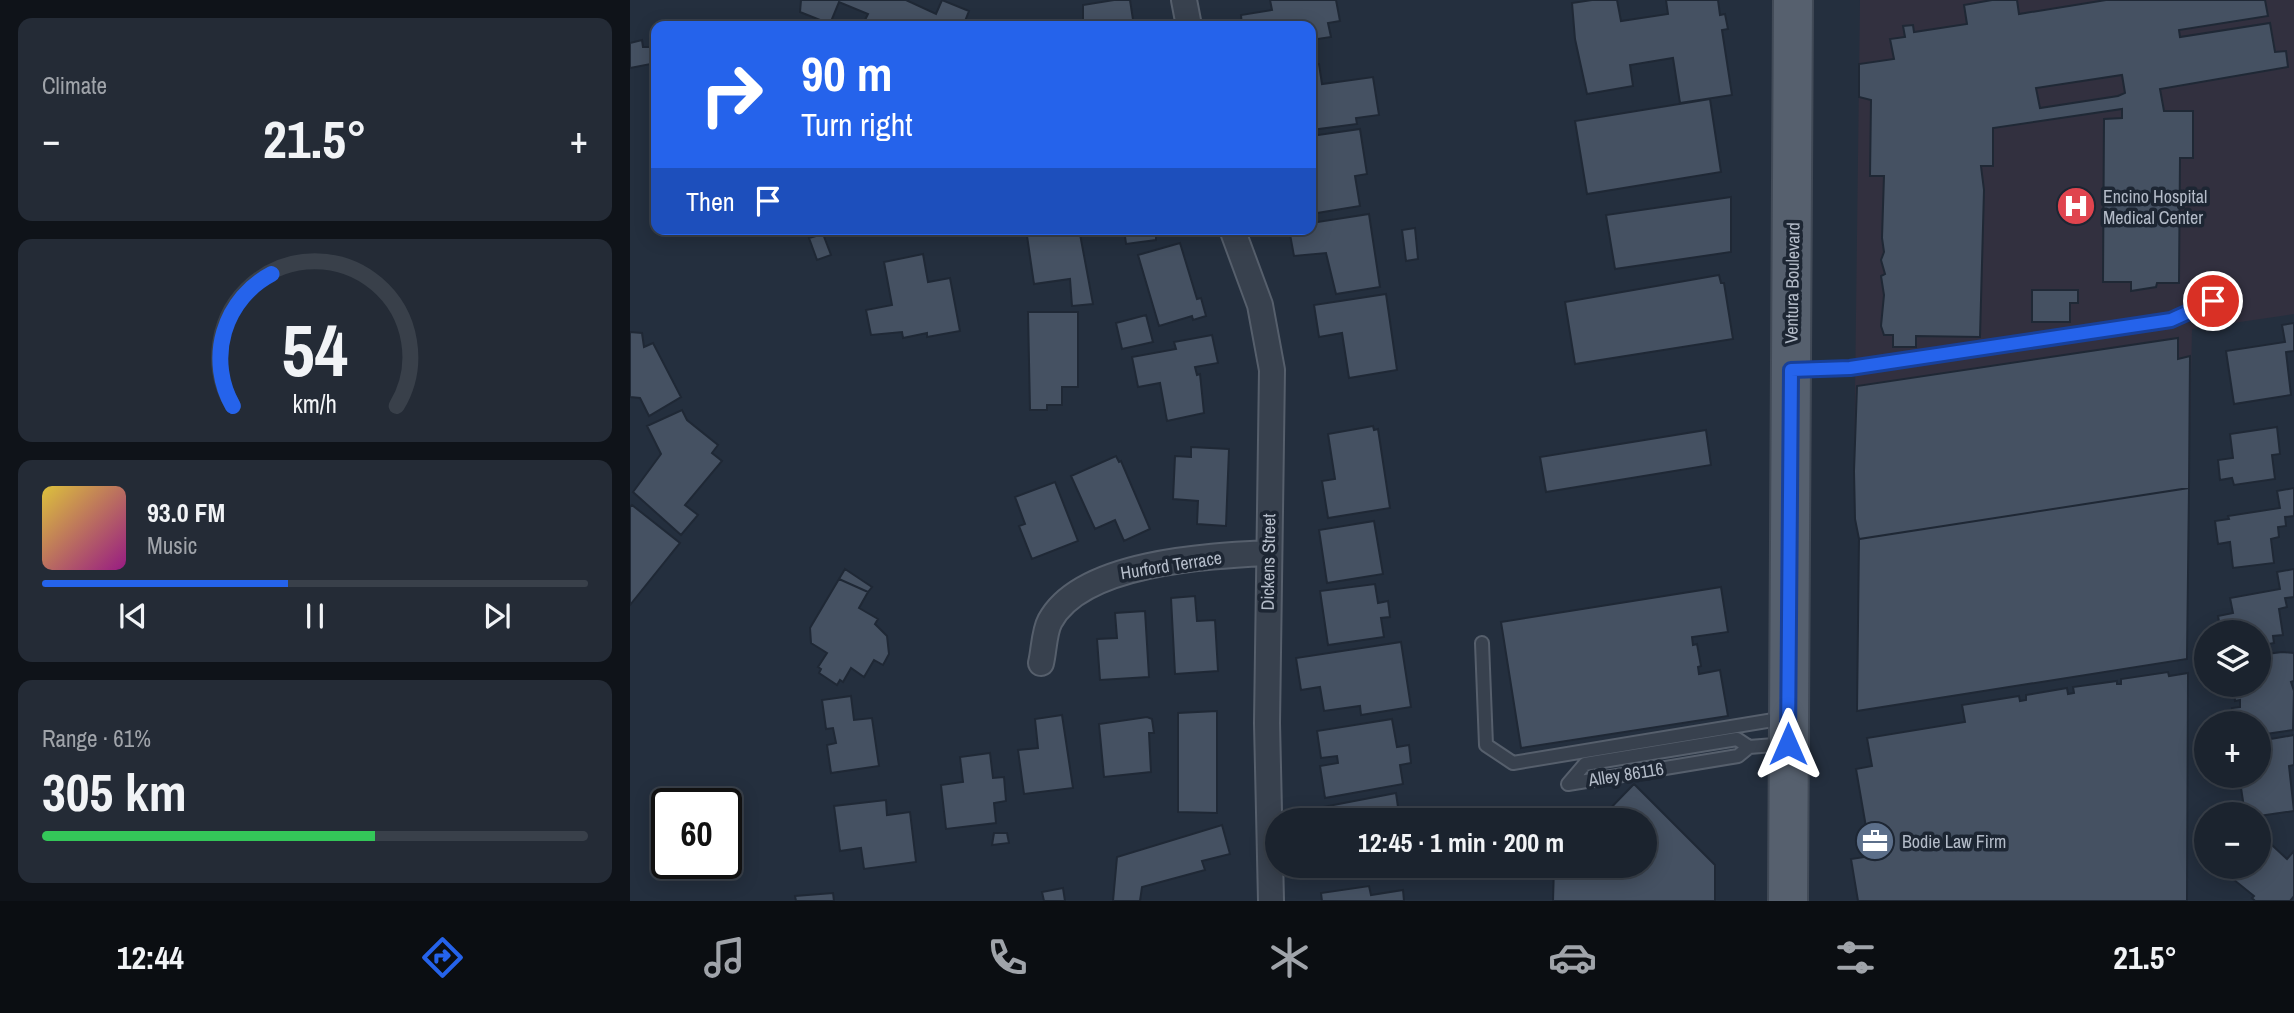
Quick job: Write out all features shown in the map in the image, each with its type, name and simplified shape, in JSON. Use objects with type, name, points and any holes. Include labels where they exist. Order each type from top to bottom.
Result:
[{"type":"main road","name":"Ventura Boulevard","points":[[1788,901],[1793,0]]},
{"type":"street","points":[[1184,0],[1188,21]]},
{"type":"street","name":"Dickens Street","points":[[1235,235],[1260,304],[1272,370],[1267,723],[1271,901]]},
{"type":"street","name":"Hurford Terrace","points":[[1041,663],[1050,621],[1077,593],[1103,577],[1149,566],[1268,553]]},
{"type":"lane","points":[[1791,370],[1850,368],[2171,320],[2233,293]]},
{"type":"lane","points":[[1482,643],[1486,745],[1513,764],[1737,724],[1788,731]]},
{"type":"lane","name":"Alley 86116","points":[[1749,747],[1737,739],[1585,764],[1568,784],[1738,756],[1749,747],[1788,731]]},
{"type":"shaded area","name":"Encino Hospital Medical Center","points":[[1860,0],[2294,0],[2294,314],[2192,329],[2189,488],[1859,539],[1855,518],[1854,471]]},
{"type":"building","points":[[801,0],[906,0],[936,14],[942,0],[969,11],[965,21],[868,21],[865,20],[868,14],[839,2],[831,21],[822,21],[800,12]]},
{"type":"building","points":[[1130,0],[1133,21],[1083,21],[1083,5]]},
{"type":"building","points":[[1270,0],[1336,0],[1340,21],[1328,23],[1331,37],[1316,39],[1316,21],[1242,21],[1241,15],[1272,10]]},
{"type":"building","points":[[1617,0],[1621,21],[1668,14],[1666,0],[1718,0],[1720,15],[1725,14],[1728,29],[1722,30],[1732,95],[1680,103],[1673,58],[1630,65],[1633,86],[1587,94],[1575,39],[1572,3]]},
{"type":"building","points":[[1992,0],[2017,0],[2019,14],[2106,0],[2265,0],[2268,16],[2179,30],[2180,37],[2270,23],[2275,52],[2286,51],[2288,67],[2160,89],[2164,111],[2193,111],[2193,158],[2180,158],[2179,283],[2157,283],[2156,287],[2131,291],[2131,282],[2103,282],[2104,119],[2122,118],[2122,109],[1993,128],[1993,166],[1981,166],[1984,190],[1980,337],[1916,336],[1916,347],[1893,347],[1893,335],[1884,335],[1881,326],[1884,295],[1881,276],[1885,274],[1881,260],[1884,252],[1884,176],[1870,176],[1871,100],[1859,97],[1859,64],[1894,59],[1890,39],[1905,37],[1903,26],[1913,25],[1914,32],[1967,24],[1964,5]],"holes":[[[2122,75],[2125,93],[2040,108],[2036,88]]]},
{"type":"building","points":[[642,40],[643,47],[651,47],[651,64],[630,68],[630,43]]},
{"type":"building","points":[[1316,64],[1319,64],[1322,84],[1373,77],[1379,115],[1356,118],[1357,124],[1316,129]]},
{"type":"building","points":[[1710,99],[1721,172],[1587,194],[1575,121]]},
{"type":"building","points":[[1360,129],[1367,174],[1355,176],[1360,206],[1316,213],[1316,135]]},
{"type":"building","points":[[1731,197],[1731,252],[1615,269],[1606,215]]},
{"type":"building","points":[[1369,214],[1380,287],[1336,294],[1326,253],[1294,256],[1290,235],[1316,235],[1316,222]]},
{"type":"building","points":[[1415,228],[1418,259],[1406,261],[1402,230]]},
{"type":"building","points":[[823,235],[831,255],[817,260],[809,238]]},
{"type":"building","points":[[1080,235],[1093,304],[1072,306],[1070,279],[1034,284],[1027,236]]},
{"type":"building","points":[[1125,235],[1156,235],[1156,240],[1126,244]]},
{"type":"building","points":[[1180,243],[1197,299],[1201,298],[1206,316],[1193,320],[1192,316],[1159,326],[1138,255]]},
{"type":"building","points":[[923,254],[928,282],[950,278],[960,331],[927,337],[927,333],[903,338],[902,332],[871,335],[866,310],[892,305],[884,262]]},
{"type":"building","points":[[1719,275],[1721,283],[1724,283],[1733,339],[1575,364],[1565,302]]},
{"type":"building","points":[[2032,290],[2078,290],[2078,303],[2070,303],[2070,322],[2032,322]]},
{"type":"building","points":[[1386,294],[1397,370],[1349,378],[1342,333],[1319,337],[1314,305]]},
{"type":"building","points":[[1028,312],[1078,312],[1078,387],[1062,387],[1062,405],[1047,405],[1047,410],[1030,410]]},
{"type":"building","points":[[1146,315],[1153,342],[1122,349],[1116,323]]},
{"type":"building","points":[[2294,323],[2294,351],[2286,352],[2291,395],[2234,404],[2226,351],[2285,342],[2282,325]]},
{"type":"building","points":[[630,332],[642,333],[644,347],[653,343],[681,397],[649,416],[640,398],[630,397]]},
{"type":"building","points":[[1212,335],[1218,363],[1195,367],[1197,375],[1200,374],[1204,413],[1167,421],[1160,383],[1138,387],[1132,357],[1176,349],[1174,342]]},
{"type":"building","points":[[2178,338],[2178,359],[2190,356],[2189,488],[1859,539],[1855,519],[1854,471],[1857,386]]},
{"type":"building","points":[[682,410],[687,420],[718,445],[712,453],[722,461],[685,505],[698,515],[681,535],[633,492],[661,454],[647,426]]},
{"type":"building","points":[[1373,426],[1374,430],[1378,429],[1390,508],[1328,518],[1322,481],[1335,479],[1328,434]]},
{"type":"building","points":[[2277,427],[2280,454],[2272,455],[2275,479],[2234,485],[2232,478],[2220,480],[2218,460],[2233,458],[2230,434]]},
{"type":"building","points":[[1706,430],[1711,465],[1546,492],[1540,457]]},
{"type":"building","points":[[1191,447],[1229,449],[1226,526],[1197,524],[1198,501],[1173,499],[1175,456],[1191,457]]},
{"type":"building","points":[[1116,456],[1119,462],[1121,461],[1150,529],[1124,541],[1115,520],[1095,529],[1071,476]]},
{"type":"building","points":[[1055,482],[1078,541],[1032,559],[1019,526],[1025,524],[1015,497]]},
{"type":"building","points":[[2189,488],[2187,659],[1857,711],[1859,539]]},
{"type":"building","points":[[2294,488],[2294,516],[2285,517],[2286,526],[2278,527],[2279,537],[2271,539],[2274,563],[2233,568],[2230,542],[2218,544],[2215,521],[2229,519],[2228,516],[2280,508],[2277,491]]},
{"type":"building","points":[[632,505],[680,543],[630,605],[630,507]]},
{"type":"building","points":[[1374,521],[1383,574],[1327,583],[1319,530]]},
{"type":"building","points":[[845,569],[872,587],[868,592],[839,579]]},
{"type":"building","points":[[2294,569],[2294,597],[2285,598],[2287,607],[2279,609],[2283,635],[2273,636],[2274,643],[2271,644],[2271,620],[2219,620],[2218,616],[2233,613],[2230,598],[2280,589],[2277,572]]},
{"type":"building","points":[[839,579],[868,592],[859,608],[878,619],[875,624],[887,636],[889,654],[883,665],[874,660],[864,677],[851,668],[843,682],[840,680],[837,685],[819,673],[821,669],[818,667],[827,653],[811,643],[810,628]]},
{"type":"building","points":[[1375,584],[1378,603],[1388,601],[1390,617],[1381,618],[1384,637],[1328,645],[1320,591]]},
{"type":"building","points":[[1721,587],[1728,632],[1692,637],[1693,645],[1697,644],[1701,666],[1698,667],[1699,674],[1720,670],[1728,716],[1521,748],[1501,622]]},
{"type":"building","points":[[1195,596],[1197,621],[1215,620],[1218,671],[1175,674],[1171,598]]},
{"type":"building","points":[[1145,611],[1149,677],[1100,680],[1097,639],[1117,638],[1115,613]]},
{"type":"building","points":[[1401,642],[1411,707],[1361,715],[1360,706],[1324,711],[1320,687],[1301,690],[1296,658]]},
{"type":"building","points":[[2271,653],[2294,653],[2294,681],[2291,682],[2294,691],[2293,730],[2271,733],[2271,711],[2232,711],[2232,708],[2240,707],[2240,700],[2235,701],[2235,697],[2271,697]]},
{"type":"building","points":[[2168,672],[2169,676],[2188,673],[2187,901],[1858,901],[1851,859],[1871,856],[1856,769],[1872,766],[1867,738],[1965,722],[1962,705],[2019,696],[2020,701],[2026,700],[2026,695],[2067,688],[2068,694],[2074,693],[2073,687],[2117,681],[2117,684],[2121,684],[2121,679]]},
{"type":"building","points":[[851,696],[854,720],[872,718],[879,766],[831,773],[827,745],[836,743],[833,728],[826,729],[822,700]]},
{"type":"building","points":[[1217,711],[1217,813],[1178,812],[1178,713]]},
{"type":"building","points":[[1062,715],[1073,788],[1024,794],[1018,750],[1038,748],[1035,719]]},
{"type":"building","points":[[1147,717],[1152,719],[1154,733],[1149,733],[1151,772],[1104,777],[1099,724]]},
{"type":"building","points":[[1392,719],[1397,747],[1409,745],[1411,763],[1400,765],[1403,784],[1325,798],[1320,766],[1338,763],[1337,756],[1321,758],[1317,731]]},
{"type":"building","points":[[2294,735],[2294,765],[2289,766],[2294,811],[2271,814],[2271,802],[2243,802],[2241,788],[2271,788],[2271,739]]},
{"type":"building","points":[[990,753],[993,778],[1004,777],[1006,801],[994,803],[996,823],[946,829],[941,785],[963,782],[960,757]]},
{"type":"building","points":[[1634,784],[1715,865],[1715,901],[1553,901],[1554,878],[1657,878],[1657,808],[1611,808]]},
{"type":"building","points":[[1396,793],[1398,808],[1323,808]]},
{"type":"building","points":[[886,800],[887,815],[910,812],[916,862],[864,869],[861,848],[840,851],[834,806]]},
{"type":"building","points":[[1222,825],[1230,854],[1202,861],[1205,870],[1142,887],[1140,901],[1113,901],[1117,857]]},
{"type":"building","points":[[994,833],[1007,833],[1009,843],[992,845]]},
{"type":"building","points":[[2271,844],[2287,859],[2294,851],[2294,896],[2290,901],[2255,901],[2252,898],[2254,896],[2233,879],[2271,879]]},
{"type":"building","points":[[1369,886],[1371,895],[1403,890],[1404,901],[1322,901],[1321,893]]},
{"type":"building","points":[[1063,888],[1065,901],[1044,901],[1042,892]]},
{"type":"building","points":[[833,893],[834,901],[796,901],[795,896]]},
{"type":"place","name":"Encino Hospital Medical Center","points":[[2076,206]]},
{"type":"place","name":"Bodie Law Firm","points":[[1875,841]]},
{"type":"route","points":[[1788,744],[1791,370],[1850,368],[2171,320],[2213,301]]}]
